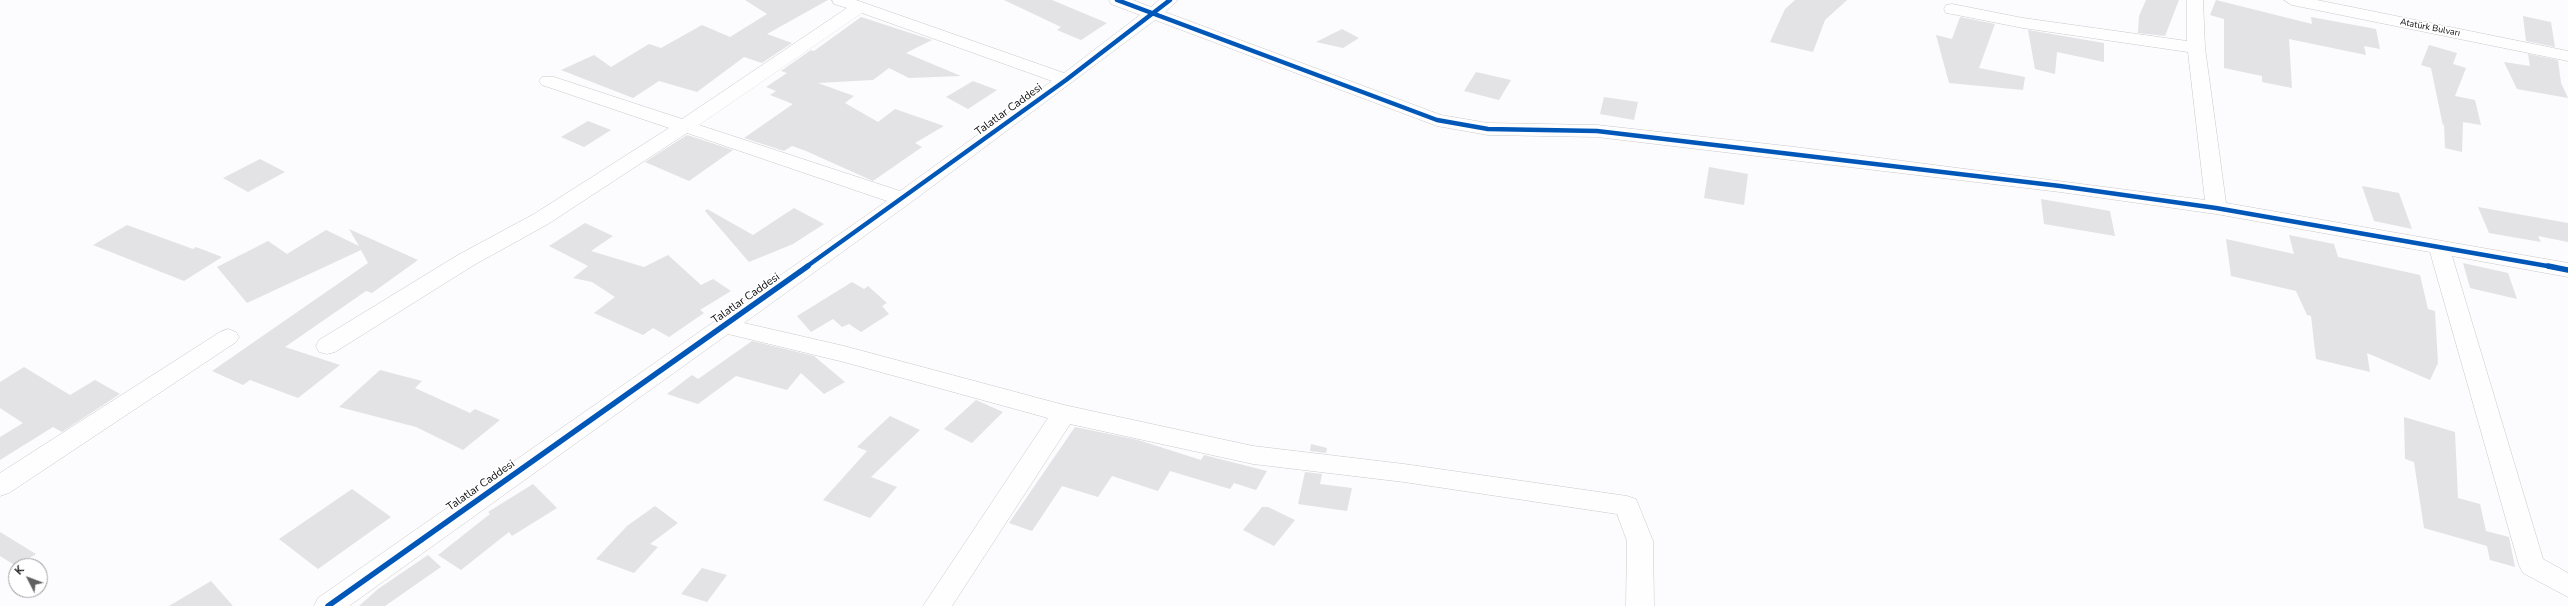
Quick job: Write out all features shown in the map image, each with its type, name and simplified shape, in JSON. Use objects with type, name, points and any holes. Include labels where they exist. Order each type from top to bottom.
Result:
[{"type":"street","points":[[840,0],[1066,80]]},
{"type":"street","points":[[1117,0],[1161,6],[1437,120],[1488,129],[1597,131],[1795,153],[2216,208],[2568,270]]},
{"type":"street","points":[[2195,0],[2196,48],[2216,208]]},
{"type":"street","name":"Atatürk Bulvarı","points":[[2292,0],[2568,56]]},
{"type":"street","name":"Talatlar Caddesi","points":[[328,606],[726,326],[903,199],[1066,80],[1161,6]]},
{"type":"street","points":[[327,346],[466,260],[541,219],[685,126],[860,7]]},
{"type":"street","points":[[1952,9],[2022,22],[2196,48]]},
{"type":"street","points":[[548,80],[903,199]]},
{"type":"street","points":[[2439,247],[2532,565],[2568,586]]},
{"type":"street","points":[[726,326],[844,354],[1064,414],[1253,455],[1404,474],[1627,506],[1640,541],[1640,606]]},
{"type":"street","points":[[0,486],[228,337]]},
{"type":"street","points":[[937,606],[1064,414]]},
{"type":"building","points":[[745,0],[828,0],[767,34],[792,43],[762,63],[744,57],[697,92],[659,81],[633,98],[561,70],[594,55],[611,67],[649,44],[661,48],[702,25],[730,37],[767,14]]},
{"type":"building","points":[[1004,0],[1052,0],[1107,23],[1081,40],[1057,30],[1061,27]]},
{"type":"building","points":[[1795,0],[1847,0],[1825,20],[1813,52],[1770,42],[1785,9]]},
{"type":"building","points":[[2146,0],[2179,0],[2165,36],[2138,33],[2139,16]]},
{"type":"building","points":[[2216,0],[2312,24],[2311,17],[2376,29],[2380,49],[2364,46],[2366,55],[2289,39],[2292,88],[2262,82],[2262,76],[2224,68],[2224,19],[2210,15]]},
{"type":"building","points":[[2523,16],[2551,22],[2555,47],[2526,41]]},
{"type":"building","points":[[861,17],[932,40],[906,53],[961,76],[909,78],[889,68],[873,80],[818,83],[854,96],[845,103],[878,122],[895,109],[944,126],[915,143],[922,147],[873,181],[792,146],[784,151],[744,138],[793,104],[770,95],[776,91],[766,87],[787,73],[781,71],[811,50],[814,51]]},
{"type":"building","points":[[1960,17],[1995,24],[1979,68],[2025,77],[2023,90],[1949,83],[1936,35],[1952,39]]},
{"type":"building","points":[[1342,29],[1359,38],[1343,48],[1316,42]]},
{"type":"building","points":[[2028,30],[2104,43],[2104,62],[2057,52],[2055,74],[2035,69]]},
{"type":"building","points":[[2429,45],[2457,53],[2453,64],[2466,68],[2455,96],[2475,100],[2481,125],[2463,122],[2462,152],[2445,148],[2444,123],[2443,126],[2431,68],[2421,65]]},
{"type":"building","points":[[2528,54],[2558,60],[2561,83],[2568,98],[2517,89],[2504,62],[2530,66]]},
{"type":"building","points":[[1476,72],[1511,80],[1499,100],[1464,91]]},
{"type":"building","points":[[973,81],[997,90],[968,109],[946,97]]},
{"type":"building","points":[[1604,97],[1638,102],[1634,120],[1600,114]]},
{"type":"building","points":[[588,121],[611,130],[584,147],[561,137]]},
{"type":"building","points":[[687,135],[733,150],[689,181],[645,162]]},
{"type":"building","points":[[260,159],[285,172],[248,192],[223,178]]},
{"type":"building","points":[[1709,167],[1748,174],[1744,205],[1704,198]]},
{"type":"building","points":[[2362,186],[2399,193],[2412,229],[2374,221]]},
{"type":"building","points":[[2041,199],[2110,211],[2115,236],[2044,224]]},
{"type":"building","points":[[2478,207],[2568,223],[2568,242],[2538,236],[2541,242],[2489,233]]},
{"type":"building","points":[[794,208],[824,224],[793,244],[749,262],[705,211],[707,209],[753,235]]},
{"type":"building","points":[[585,223],[613,236],[591,251],[644,267],[668,255],[701,285],[713,279],[731,291],[700,310],[704,313],[669,337],[653,328],[643,335],[594,313],[615,297],[592,282],[573,278],[588,266],[549,246]]},
{"type":"building","points":[[127,225],[193,249],[196,247],[222,257],[184,281],[93,245]]},
{"type":"building","points":[[349,229],[418,260],[372,293],[366,291],[285,347],[340,365],[298,398],[250,380],[243,385],[212,371],[368,263],[361,250],[247,303],[217,267],[268,241],[287,254],[326,230],[359,246]]},
{"type":"building","points":[[2289,235],[2334,244],[2338,257],[2420,275],[2428,309],[2435,311],[2438,363],[2430,380],[2367,353],[2370,372],[2316,359],[2311,316],[2307,315],[2296,291],[2231,276],[2226,239],[2294,254]]},
{"type":"building","points":[[2463,263],[2508,273],[2517,299],[2470,288]]},
{"type":"building","points":[[852,282],[864,289],[868,286],[887,303],[882,306],[889,314],[861,332],[849,324],[842,327],[833,319],[811,332],[797,316]]},
{"type":"building","points":[[752,341],[814,356],[845,382],[824,394],[801,373],[787,390],[736,376],[698,404],[667,394],[692,375],[698,379]]},
{"type":"building","points":[[24,367],[70,395],[95,380],[120,394],[62,432],[53,427],[0,460],[0,437],[23,423],[0,408],[0,382]]},
{"type":"building","points":[[380,370],[422,381],[415,388],[470,413],[475,409],[500,420],[463,450],[416,427],[339,407]]},
{"type":"building","points":[[976,400],[1003,412],[972,443],[944,429]]},
{"type":"building","points":[[890,416],[920,430],[871,477],[897,487],[870,518],[823,500],[867,451],[857,447]]},
{"type":"building","points":[[2404,417],[2455,432],[2458,498],[2480,504],[2486,531],[2509,537],[2515,567],[2490,560],[2487,546],[2424,528],[2414,462],[2405,459]]},
{"type":"building","points":[[1075,427],[1138,440],[1201,460],[1204,455],[1267,471],[1256,490],[1234,483],[1230,489],[1170,471],[1158,491],[1112,476],[1098,497],[1062,486],[1032,531],[1009,523]]},
{"type":"building","points":[[1311,444],[1327,448],[1326,453],[1310,451]]},
{"type":"building","points":[[1305,472],[1322,474],[1320,484],[1352,488],[1347,511],[1298,504]]},
{"type":"building","points":[[533,484],[557,508],[512,536],[509,532],[461,570],[438,555],[490,514],[488,512]]},
{"type":"building","points":[[352,489],[391,517],[318,569],[279,539]]},
{"type":"building","points":[[655,506],[678,523],[650,544],[658,547],[634,573],[596,559],[627,526]]},
{"type":"building","points":[[1262,507],[1268,507],[1295,520],[1274,546],[1243,530]]},
{"type":"building","points":[[0,532],[36,554],[29,558],[8,558],[8,561],[0,556]]},
{"type":"building","points":[[428,555],[441,567],[385,606],[359,606],[378,589]]},
{"type":"building","points":[[702,568],[727,575],[707,602],[681,594]]},
{"type":"building","points":[[211,581],[233,606],[169,606]]},
{"type":"cycle path","points":[[1117,0],[1437,120],[1488,129],[1597,131],[1795,153],[2060,186],[2216,208],[2568,270]]},
{"type":"cycle path","points":[[328,606],[903,199],[1066,80],[1170,0]]}]
